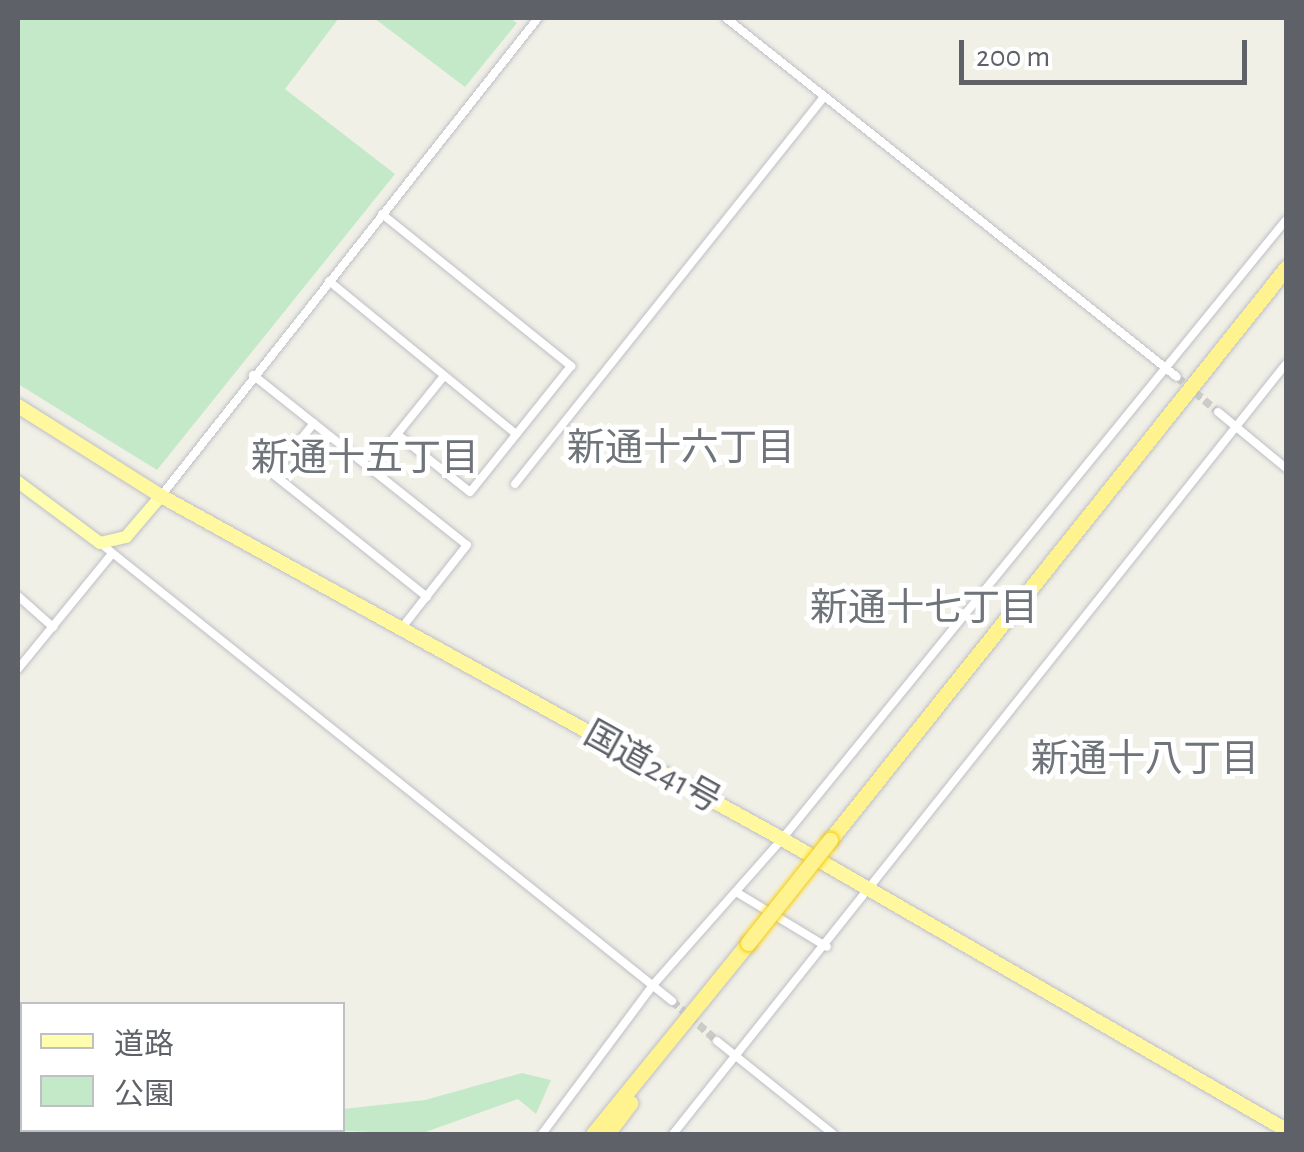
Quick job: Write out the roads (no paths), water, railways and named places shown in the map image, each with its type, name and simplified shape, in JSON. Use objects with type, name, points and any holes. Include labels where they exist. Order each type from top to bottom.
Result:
[{"type":"highway","points":[[593,1134],[1286,268]]},
{"type":"highway","name":"国道241号","points":[[18,406],[161,496],[782,839],[1286,1130]]},
{"type":"highway","points":[[607,1134],[748,943]]},
{"type":"main road","points":[[18,482],[100,543],[126,537],[161,496]]},
{"type":"street","points":[[161,496],[538,18]]},
{"type":"street","points":[[726,18],[1177,377]]},
{"type":"street","points":[[515,484],[823,98]]},
{"type":"street","points":[[382,214],[570,366],[470,492],[398,434]]},
{"type":"street","points":[[542,1134],[654,985],[782,839],[1286,220]]},
{"type":"street","points":[[330,282],[516,434]]},
{"type":"street","points":[[673,1134],[1286,364]]},
{"type":"street","points":[[253,375],[467,546],[401,629]]},
{"type":"street","points":[[369,469],[444,376]]},
{"type":"street","points":[[1218,412],[1286,468]]},
{"type":"street","points":[[314,424],[272,474],[427,597]]},
{"type":"street","points":[[100,543],[110,556],[672,1000]]},
{"type":"street","points":[[18,669],[110,556]]},
{"type":"street","points":[[18,596],[52,626]]},
{"type":"street","points":[[736,892],[826,946]]},
{"type":"street","points":[[717,1040],[734,1058],[833,1134]]},
{"type":"tunnel","points":[[1177,377],[1218,412]]},
{"type":"tunnel","points":[[672,1001],[717,1041]]},
{"type":"district","name":"新通十六丁目","points":[[681,450]]},
{"type":"district","name":"新通十五丁目","points":[[365,460]]},
{"type":"district","name":"新通十七丁目","points":[[924,610]]},
{"type":"district","name":"新通十八丁目","points":[[1145,761]]}]
